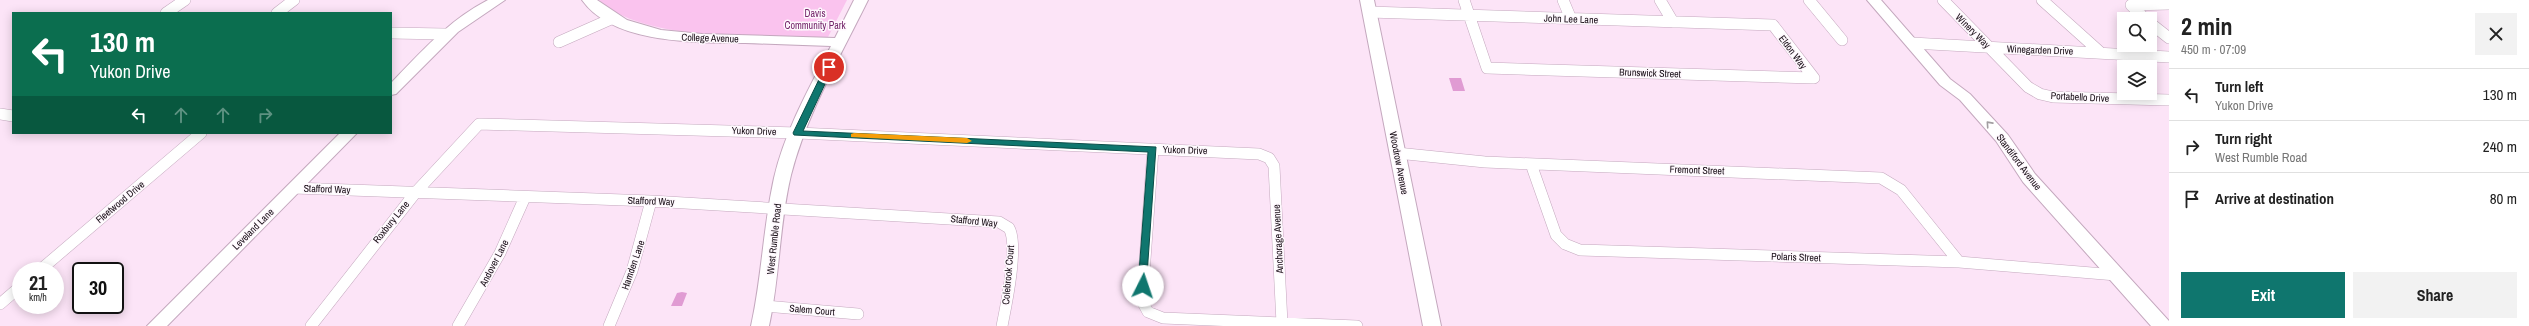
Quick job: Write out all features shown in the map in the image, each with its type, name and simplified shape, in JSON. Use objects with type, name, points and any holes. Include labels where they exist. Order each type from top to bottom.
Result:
[{"type":"street","points":[[167,12],[185,0]]},
{"type":"street","points":[[278,12],[294,0]]},
{"type":"street","points":[[392,90],[445,34],[472,12],[497,0]]},
{"type":"street","name":"College Avenue","points":[[588,0],[611,19],[643,30],[676,36],[840,42]]},
{"type":"street","name":"West Rumble Road","points":[[760,326],[772,267],[776,208],[784,174],[798,133],[861,0]]},
{"type":"street","points":[[1464,0],[1469,16]]},
{"type":"street","points":[[1563,0],[1571,19]]},
{"type":"street","points":[[1660,0],[1673,22]]},
{"type":"street","points":[[1809,0],[1842,40]]},
{"type":"street","points":[[1874,0],[1912,43]]},
{"type":"street","name":"Winery Way","points":[[1943,0],[2028,87],[2040,94]]},
{"type":"street","points":[[2042,0],[2100,52]]},
{"type":"street","points":[[2136,12],[2131,5],[2169,4]]},
{"type":"street","name":"John Lee Lane","points":[[1368,6],[1469,16],[1773,25]]},
{"type":"street","name":"Woodrow Avenue","points":[[1368,6],[1432,326]]},
{"type":"street","name":"Brunswick Street","points":[[1469,16],[1487,68],[1814,78]]},
{"type":"street","points":[[559,42],[611,19]]},
{"type":"street","name":"Eldon Way","points":[[1773,25],[1814,78]]},
{"type":"street","points":[[2157,29],[2169,38]]},
{"type":"street","points":[[392,33],[445,34]]},
{"type":"street","name":"Winegarden Drive","points":[[1912,43],[1991,49],[2100,52],[2169,57]]},
{"type":"street","name":"Standiford Avenue","points":[[1912,43],[1945,82],[1950,96],[1978,128],[2029,178],[2116,275],[2162,321]]},
{"type":"street","name":"Portabello Drive","points":[[2040,94],[2053,97],[2169,100]]},
{"type":"street","points":[[0,114],[12,116]]},
{"type":"street","name":"Yukon Drive","points":[[479,124],[798,133],[1254,153],[1267,157]]},
{"type":"street","name":"Roxbury Lane","points":[[311,326],[416,192],[479,124]]},
{"type":"street","name":"Fleetwood Drive","points":[[50,262],[200,134]]},
{"type":"street","name":"Leveland Lane","points":[[156,326],[348,134]]},
{"type":"street","points":[[1152,149],[1142,301],[1148,312],[1163,318],[1357,326]]},
{"type":"street","name":"Fremont Street","points":[[1397,153],[1531,164],[1881,178],[1901,190],[1959,262]]},
{"type":"street","name":"Anchorage Avenue","points":[[1267,157],[1274,166],[1282,323]]},
{"type":"street","name":"Polaris Street","points":[[1531,164],[1556,235],[1565,244],[1580,250],[1959,262],[2116,275]]},
{"type":"street","name":"Stafford Way","points":[[294,188],[650,201],[992,221],[1006,225]]},
{"type":"street","name":"Andover Lane","points":[[458,326],[500,253],[525,197]]},
{"type":"street","name":"Hamden Lane","points":[[610,326],[632,271],[650,201]]},
{"type":"street","name":"Colebrook Court","points":[[1002,326],[1012,235],[1006,225]]},
{"type":"street","points":[[0,304],[12,294]]},
{"type":"street","name":"Salem Court","points":[[765,306],[858,314]]},
{"type":"green space","name":"Davis Community Park","points":[[599,0],[847,0],[827,39],[740,37],[674,30],[645,24],[619,14]]},
{"type":"shaded area","points":[[1449,78],[1461,78],[1465,91],[1453,91]]},
{"type":"shaded area","points":[[677,293],[687,293],[682,306],[671,306]]},
{"type":"slow traffic","points":[[854,136],[967,141]]},
{"type":"route","points":[[829,67],[798,133],[1152,149],[1143,286]]}]
